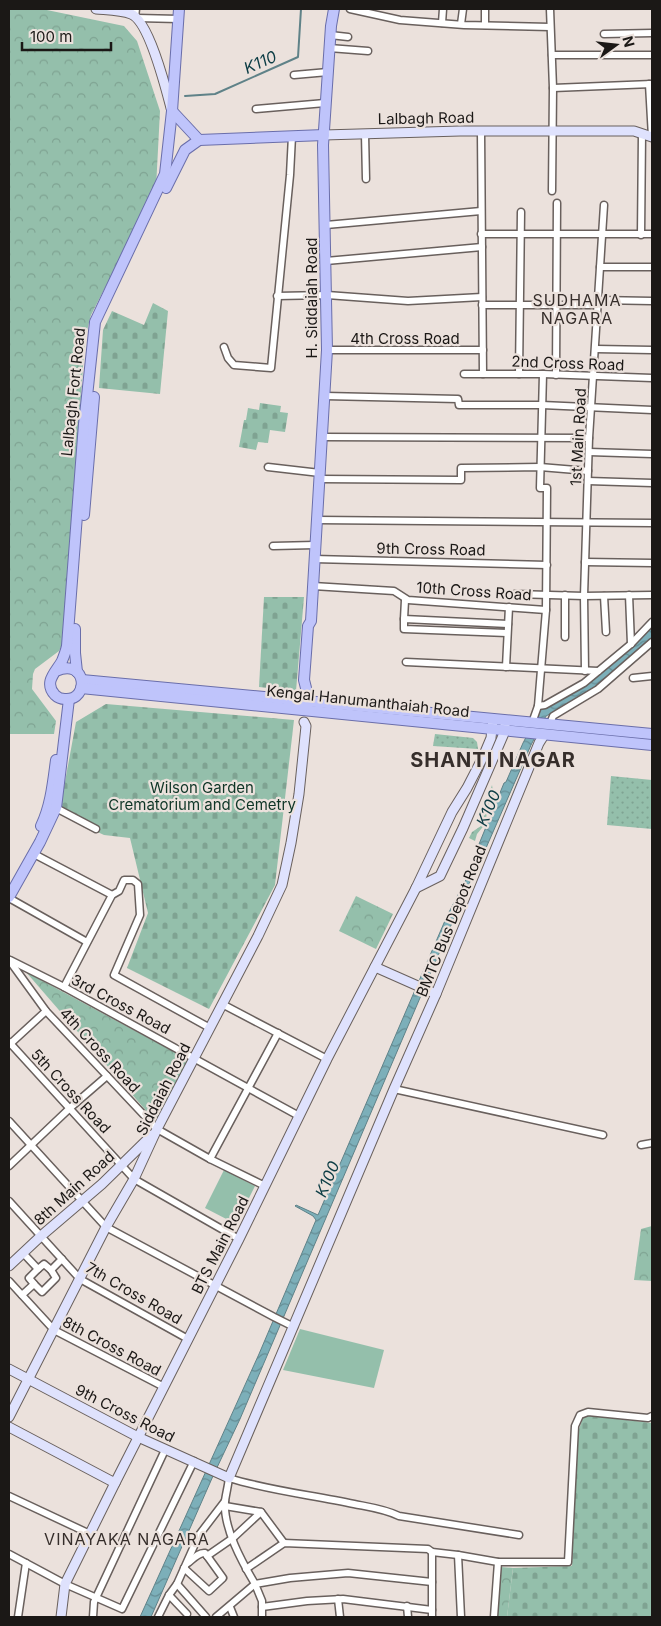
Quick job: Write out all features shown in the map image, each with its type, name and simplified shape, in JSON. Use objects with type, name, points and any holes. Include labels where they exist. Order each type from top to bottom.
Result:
[{"type":"main road","name":"H. Siddaiah Road","points":[[306,705],[306,688],[310,681],[314,560],[327,350],[324,135],[329,48],[334,9]]},
{"type":"main road","name":"Lalbagh Fort Road","points":[[56,671],[63,660],[67,646],[84,424],[95,322],[165,174],[179,14]]},
{"type":"main road","points":[[172,111],[199,140]]},
{"type":"main road","name":"Lalbagh Road","points":[[199,140],[324,135]]},
{"type":"main road","name":"Lalbagh Fort Road","points":[[80,680],[75,653],[75,630],[100,330],[108,308],[185,150],[199,140]]},
{"type":"main road","points":[[70,668],[80,680],[78,694],[65,699],[57,697],[50,686],[52,675],[56,671],[70,668]]},
{"type":"main road","name":"Kengal Hanumanthaiah Road","points":[[80,680],[306,705],[417,710],[505,726],[536,734],[652,745]]},
{"type":"main road","points":[[9,898],[34,854],[56,808],[65,699]]},
{"type":"main road","points":[[9,887],[45,818],[51,796],[65,699]]},
{"type":"main road","name":"Kengal Hanumanthaiah Road","points":[[505,726],[539,723],[652,734]]},
{"type":"street","points":[[96,9],[115,10],[131,14],[179,14]]},
{"type":"street","points":[[350,9],[389,18],[442,23],[550,27]]},
{"type":"street","points":[[442,23],[443,9]]},
{"type":"street","points":[[461,24],[463,9]]},
{"type":"street","points":[[485,9],[485,25]]},
{"type":"street","points":[[550,9],[553,88],[552,191]]},
{"type":"street","points":[[136,14],[152,47],[172,111]]},
{"type":"street","points":[[604,34],[652,33]]},
{"type":"street","points":[[330,36],[348,37]]},
{"type":"street","points":[[329,48],[368,51]]},
{"type":"street","points":[[552,55],[652,55]]},
{"type":"street","points":[[294,75],[328,72]]},
{"type":"street","points":[[553,88],[651,84],[652,137]]},
{"type":"street","points":[[256,109],[325,103]]},
{"type":"street","name":"Lalbagh Road","points":[[324,135],[460,131],[634,131],[652,137]]},
{"type":"street","points":[[481,132],[483,374]]},
{"type":"street","points":[[365,134],[366,179]]},
{"type":"street","points":[[641,235],[642,134]]},
{"type":"street","points":[[224,347],[228,358],[234,365],[271,368],[290,176],[292,136]]},
{"type":"street","points":[[556,375],[557,203]]},
{"type":"street","name":"1st Main Road","points":[[585,671],[584,596],[589,438],[604,205]]},
{"type":"street","points":[[326,225],[481,210]]},
{"type":"street","points":[[519,374],[521,212]]},
{"type":"street","points":[[482,234],[652,234]]},
{"type":"street","points":[[326,261],[482,247]]},
{"type":"street","points":[[600,267],[652,267]]},
{"type":"street","points":[[277,296],[327,295],[408,300],[482,297]]},
{"type":"street","points":[[482,305],[652,301]]},
{"type":"street","points":[[596,348],[652,350]]},
{"type":"street","name":"4th Cross Road","points":[[327,350],[482,350]]},
{"type":"street","name":"2nd Cross Road","points":[[464,374],[543,374],[652,378]]},
{"type":"street","points":[[543,374],[540,488],[547,488],[547,565],[546,610],[538,706],[539,723],[598,689],[636,655],[649,649],[652,642]]},
{"type":"street","points":[[325,396],[458,399],[459,405],[542,405],[652,410]]},
{"type":"street","points":[[322,437],[589,438]]},
{"type":"street","points":[[589,452],[652,454]]},
{"type":"street","points":[[268,467],[320,476],[461,480],[461,468],[540,467],[588,471]]},
{"type":"street","points":[[588,481],[652,483]]},
{"type":"street","points":[[317,520],[652,523]]},
{"type":"street","points":[[273,546],[315,545]]},
{"type":"street","name":"9th Cross Road","points":[[314,560],[547,565]]},
{"type":"street","points":[[585,562],[652,563]]},
{"type":"street","name":"10th Cross Road","points":[[313,586],[394,591],[405,600],[546,610]]},
{"type":"street","points":[[514,594],[652,595]]},
{"type":"street","points":[[565,595],[565,637]]},
{"type":"street","points":[[629,595],[631,644]]},
{"type":"street","points":[[604,596],[606,632]]},
{"type":"street","points":[[405,600],[404,629],[507,633]]},
{"type":"street","points":[[506,667],[509,608]]},
{"type":"street","points":[[404,619],[508,624]]},
{"type":"street","points":[[538,706],[545,706],[584,683],[626,650],[652,622]]},
{"type":"street","points":[[626,650],[636,655]]},
{"type":"street","points":[[406,662],[598,671]]},
{"type":"street","points":[[633,678],[652,676]]},
{"type":"street","name":"Siddaiah Road","points":[[9,1417],[106,1227],[134,1178],[157,1129],[258,936],[282,885],[299,794],[304,754],[306,705]]},
{"type":"street","name":"BTS Main Road","points":[[61,1617],[65,1584],[327,1059],[416,888],[452,812],[483,757],[490,739],[492,724]]},
{"type":"street","points":[[416,888],[440,876],[463,828],[505,726]]},
{"type":"street","name":"BMTC Bus Depot Road","points":[[230,1478],[394,1089],[432,992],[539,744],[536,734]]},
{"type":"street","points":[[56,808],[96,829]]},
{"type":"street","points":[[34,854],[112,895]]},
{"type":"street","points":[[64,987],[112,895],[119,891],[124,880],[133,880],[138,884],[140,916],[114,975],[210,1028]]},
{"type":"street","points":[[9,898],[87,942]]},
{"type":"street","name":"4th Cross Road","points":[[9,959],[46,1012],[157,1129],[210,1159],[265,1186]]},
{"type":"street","name":"3rd Cross Road","points":[[9,959],[64,987],[299,1116]]},
{"type":"street","points":[[375,967],[432,992]]},
{"type":"street","points":[[222,1004],[327,1059]]},
{"type":"street","points":[[9,1044],[46,1012]]},
{"type":"street","points":[[210,1159],[278,1033]]},
{"type":"street","name":"5th Cross Road","points":[[9,1044],[134,1178],[239,1238]]},
{"type":"street","points":[[9,1166],[107,1076]]},
{"type":"street","points":[[394,1089],[603,1135]]},
{"type":"street","points":[[9,1121],[106,1227],[294,1327]]},
{"type":"street","name":"8th Main Road","points":[[9,1266],[122,1165],[157,1129]]},
{"type":"street","points":[[641,1145],[652,1143]]},
{"type":"street","name":"7th Cross Road","points":[[9,1201],[80,1279],[188,1339]]},
{"type":"street","points":[[23,1253],[38,1269]]},
{"type":"street","points":[[51,1270],[62,1259]]},
{"type":"street","points":[[44,1264],[51,1270],[56,1278],[42,1292],[29,1278],[44,1264]]},
{"type":"street","name":"8th Cross Road","points":[[9,1281],[54,1330],[164,1387]]},
{"type":"street","points":[[22,1295],[34,1284]]},
{"type":"street","name":"9th Cross Road","points":[[9,1369],[138,1437],[230,1478]]},
{"type":"street","points":[[246,1569],[284,1543],[428,1549],[432,1552],[498,1562],[568,1562],[575,1426],[580,1415],[588,1412],[648,1418],[652,1416]]},
{"type":"street","points":[[9,1427],[115,1483]]},
{"type":"street","points":[[93,1617],[94,1602],[165,1450]]},
{"type":"street","points":[[9,1554],[65,1584],[122,1609],[194,1461]]},
{"type":"street","points":[[262,1617],[262,1601],[232,1538],[225,1503],[230,1478],[253,1486],[322,1497],[385,1510],[399,1516],[519,1535]]},
{"type":"street","points":[[9,1496],[90,1534]]},
{"type":"street","points":[[225,1503],[261,1512],[284,1543]]},
{"type":"street","points":[[158,1617],[186,1566],[202,1528],[225,1503]]},
{"type":"street","points":[[207,1556],[232,1538],[261,1512]]},
{"type":"street","points":[[432,1552],[432,1617]]},
{"type":"street","points":[[202,1553],[207,1556],[223,1578],[208,1591],[186,1566],[194,1557],[202,1553]]},
{"type":"street","points":[[458,1555],[461,1617]]},
{"type":"street","points":[[494,1617],[498,1562]]},
{"type":"street","points":[[18,1617],[26,1564]]},
{"type":"street","points":[[216,1617],[255,1584],[290,1578],[348,1573],[432,1582]]},
{"type":"street","points":[[177,1584],[206,1617]]},
{"type":"street","points":[[169,1595],[187,1614]]},
{"type":"street","points":[[262,1608],[307,1601],[338,1599],[432,1610]]},
{"type":"street","points":[[338,1599],[340,1617]]},
{"type":"street","points":[[407,1606],[408,1617]]},
{"type":"street","points":[[230,1607],[234,1617]]},
{"type":"green space","points":[[9,9],[42,9],[124,26],[137,41],[160,111],[156,188],[91,315],[85,338],[64,641],[59,651],[35,669],[33,674],[32,689],[56,721],[54,734],[9,734]]},
{"type":"green space","points":[[153,303],[168,311],[160,394],[99,388],[103,330],[112,311],[144,325]]},
{"type":"green space","points":[[260,403],[281,406],[280,412],[288,413],[285,432],[270,430],[268,443],[258,442],[256,450],[239,447],[248,408],[259,410]]},
{"type":"green space","points":[[264,597],[304,597],[296,691],[259,687]]},
{"type":"green space","name":"Wilson Garden Crematorium and Cemetry","points":[[106,704],[294,720],[275,885],[209,1009],[127,968],[148,913],[130,838],[104,835],[59,814],[76,722]]},
{"type":"green space","points":[[435,734],[473,738],[477,742],[478,749],[433,746]]},
{"type":"green space","points":[[611,776],[652,780],[652,829],[607,825]]},
{"type":"green space","points":[[492,785],[494,797],[487,807],[486,823],[477,834],[475,841],[469,838],[472,832],[481,826],[483,822],[482,809]]},
{"type":"green space","points":[[356,896],[393,914],[376,949],[339,931]]},
{"type":"green space","points":[[26,972],[189,1060],[155,1121]]},
{"type":"green space","points":[[224,1170],[255,1186],[236,1224],[205,1208]]},
{"type":"green space","points":[[652,1226],[652,1281],[634,1280],[641,1229]]},
{"type":"green space","points":[[300,1329],[384,1350],[374,1388],[283,1370]]},
{"type":"green space","points":[[584,1415],[652,1423],[652,1617],[507,1617],[513,1568],[572,1566],[578,1432]]},
{"type":"green space","points":[[500,1567],[513,1568],[507,1617],[497,1617]]},
{"type":"water","name":"K100","points":[[652,628],[652,639],[602,684],[546,716],[531,745],[486,848],[483,850],[460,906],[458,906],[454,915],[240,1419],[151,1617],[140,1617],[259,1354],[316,1220],[313,1216],[295,1206],[318,1215],[447,916],[481,851],[477,849],[504,783],[523,743],[541,709],[595,678]]},
{"type":"waterway","name":"K110","points":[[185,96],[215,94],[298,57],[301,9]]},
{"type":"district","name":"SUDHAMA NAGARA","points":[[577,309]]},
{"type":"district","name":"SHANTI NAGAR","points":[[493,760]]},
{"type":"district","name":"VINAYAKA NAGARA","points":[[127,1539]]}]
